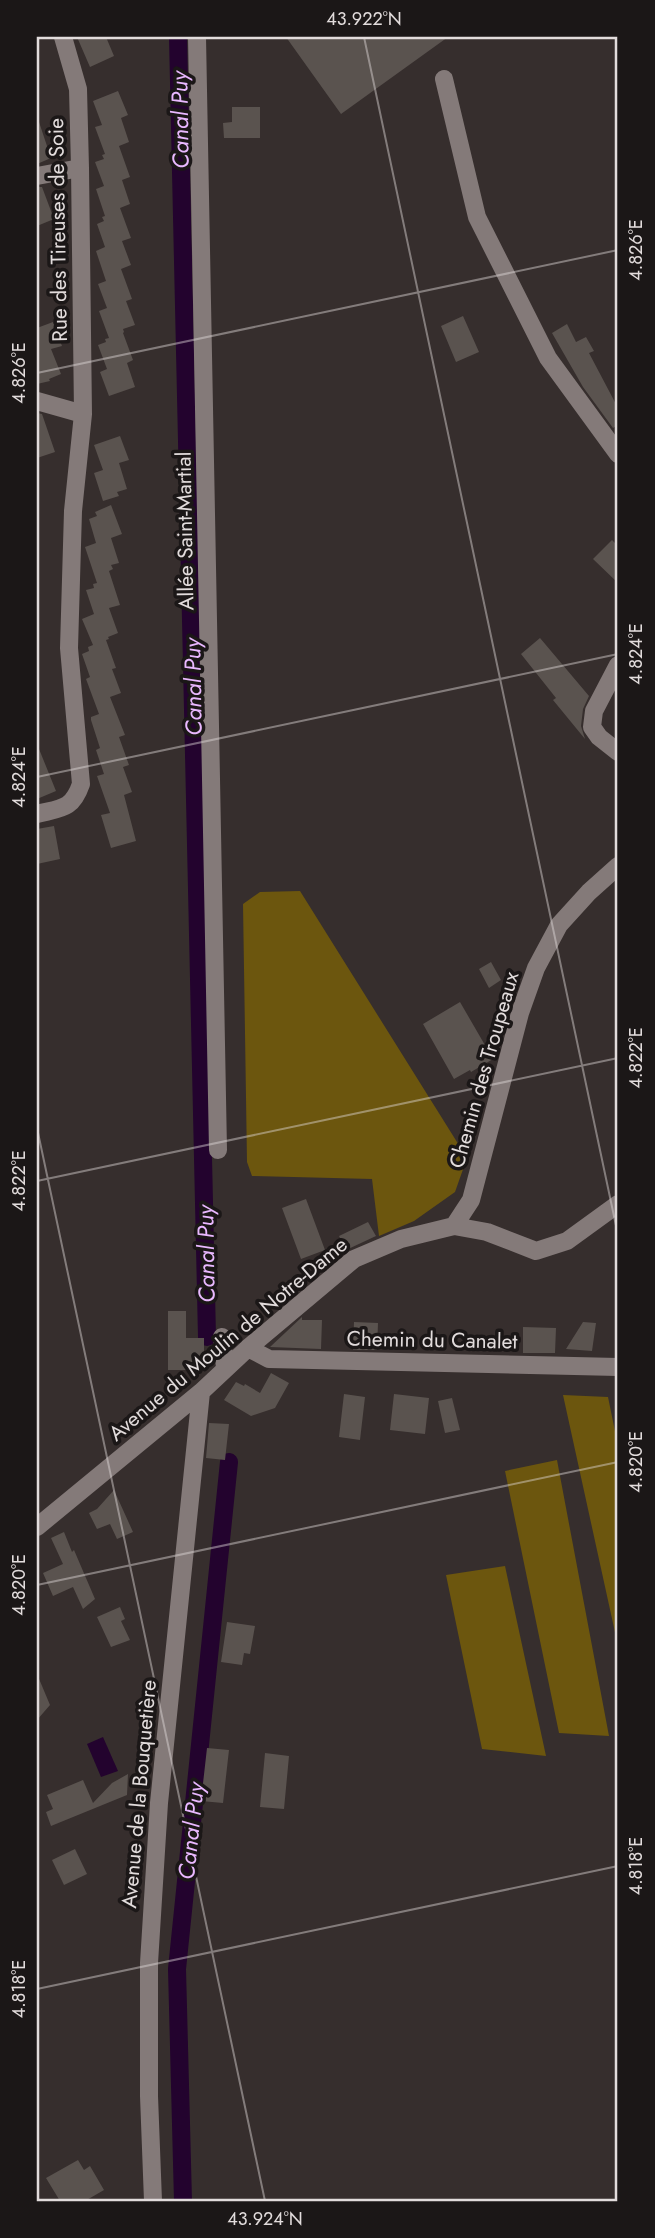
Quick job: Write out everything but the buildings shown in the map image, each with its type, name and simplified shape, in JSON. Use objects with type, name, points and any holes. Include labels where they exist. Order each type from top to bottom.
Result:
[{"type":"street","name":"Rue des Tireuses de Soie","points":[[37,814],[68,807],[77,796],[81,784],[69,648],[73,511],[83,414],[80,168],[78,89],[63,37]]},
{"type":"street","name":"Allée Saint-Martial","points":[[197,37],[200,81],[218,1150]]},
{"type":"street","points":[[444,79],[477,217],[548,358],[618,454]]},
{"type":"street","points":[[37,176],[80,168]]},
{"type":"street","points":[[37,401],[83,414]]},
{"type":"street","points":[[618,666],[594,711],[592,727],[599,737],[618,752]]},
{"type":"street","name":"Chemin des Troupeaux","points":[[454,1226],[471,1200],[520,1013],[536,968],[559,925],[589,892],[618,866]]},
{"type":"street","name":"Avenue du Moulin de Notre-Dame","points":[[37,1527],[201,1392],[248,1348],[354,1259],[401,1239],[454,1226],[487,1231],[536,1251],[567,1241],[618,1204]]},
{"type":"street","points":[[222,1337],[225,1368]]},
{"type":"street","name":"Chemin du Canalet","points":[[248,1348],[269,1359],[618,1367]]},
{"type":"street","name":"Avenue de la Bouquetière","points":[[153,2201],[149,2096],[149,1963],[159,1802],[201,1392]]},
{"type":"shaded area","points":[[300,891],[467,1158],[455,1192],[414,1221],[379,1236],[372,1179],[252,1176],[247,1162],[243,904],[260,892]]},
{"type":"shaded area","points":[[563,1395],[608,1397],[618,1446],[618,1646]]},
{"type":"shaded area","points":[[557,1460],[609,1736],[559,1733],[505,1471]]},
{"type":"shaded area","points":[[505,1566],[546,1756],[482,1749],[446,1575]]},
{"type":"shaded area","points":[[103,1737],[118,1771],[101,1777],[87,1744]]},
{"type":"waterway","name":"Canal Puy","points":[[178,37],[207,1337]]},
{"type":"waterway","name":"Canal Puy","points":[[183,2201],[177,1969],[229,1462]]}]
